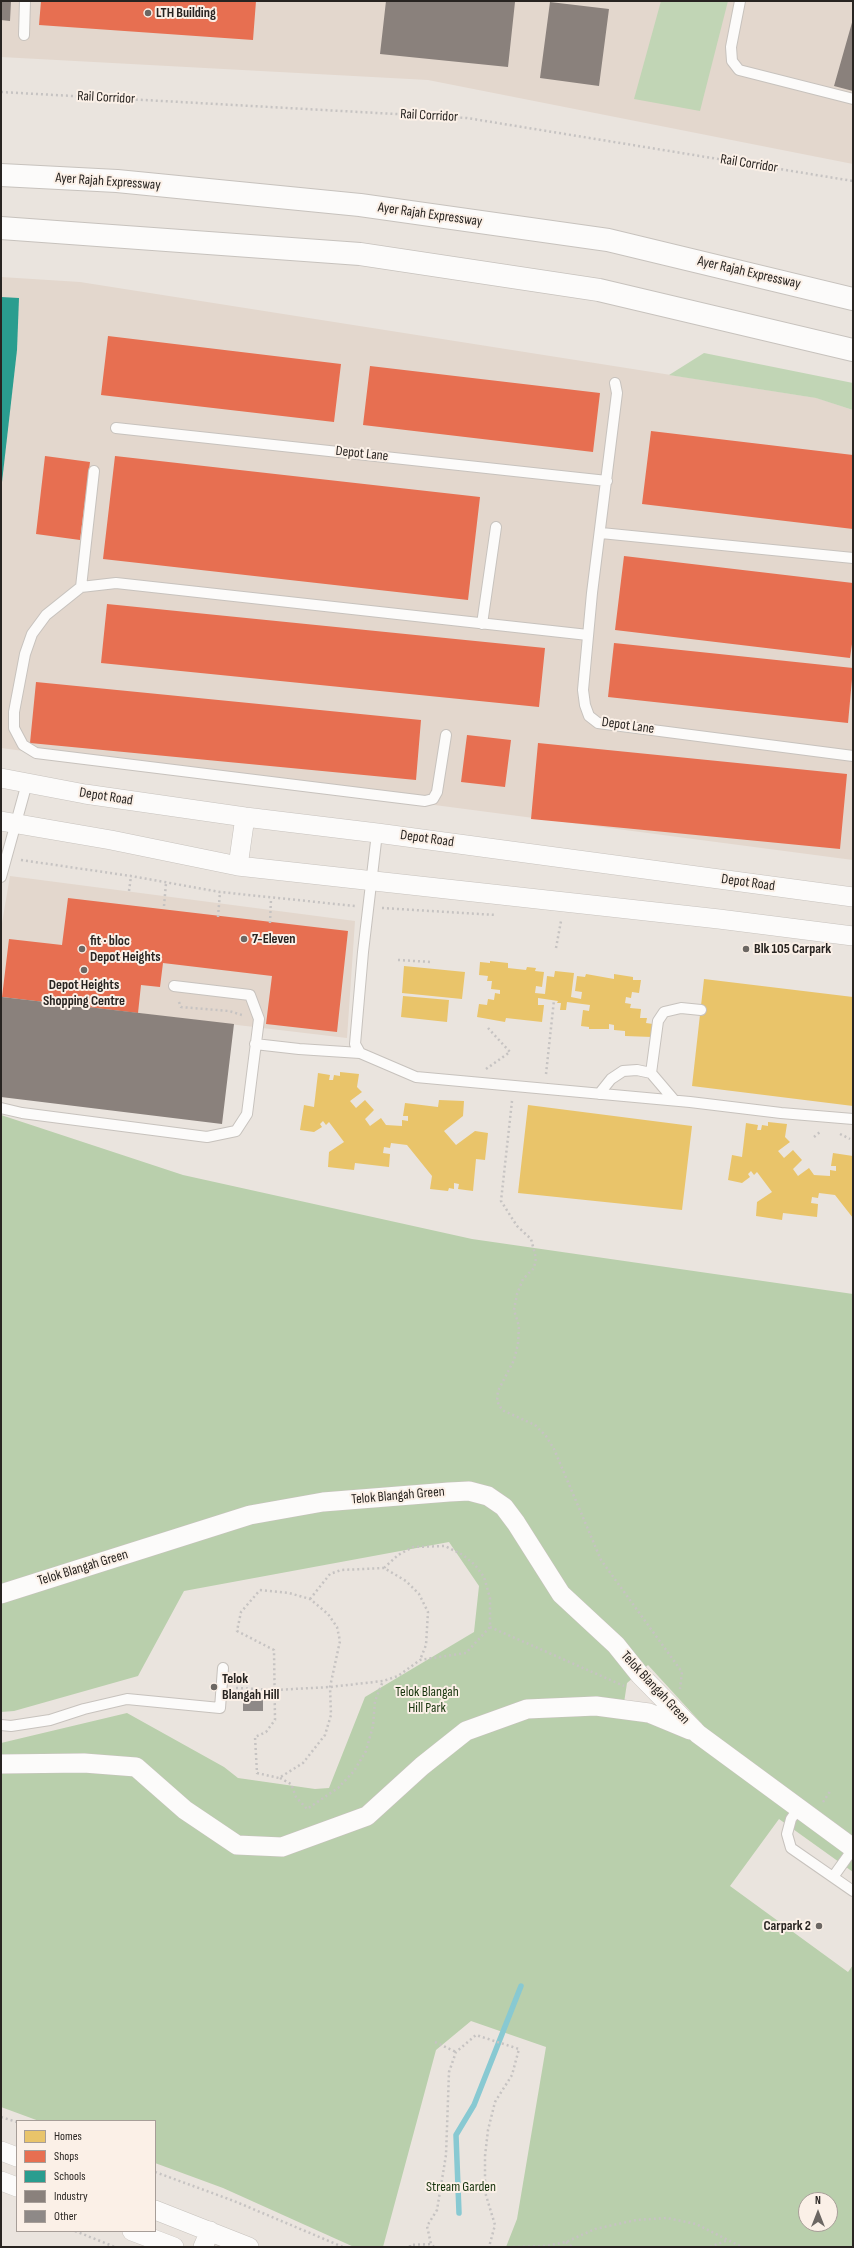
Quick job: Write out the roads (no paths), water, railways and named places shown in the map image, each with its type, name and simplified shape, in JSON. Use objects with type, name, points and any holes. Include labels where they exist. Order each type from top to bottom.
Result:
[{"type":"highway","name":"Ayer Rajah Expressway","points":[[1,175],[117,182],[360,205],[601,239],[853,299]]},
{"type":"highway","points":[[1,228],[368,255],[599,290],[853,350]]},
{"type":"street","name":"Depot Road","points":[[1,778],[85,794],[245,817],[377,833],[853,897]]},
{"type":"street","points":[[238,866],[245,817]]},
{"type":"street","points":[[8,822],[111,840],[238,866],[719,919],[853,936]]},
{"type":"street","name":"Telok Blangah Green","points":[[1,1594],[250,1515],[322,1502],[469,1491],[488,1496],[504,1507],[561,1594],[616,1645],[640,1675],[698,1734],[853,1849]]},
{"type":"street","name":"Telok Blangah Green","points":[[1,1764],[84,1763],[136,1767],[185,1810],[237,1845],[282,1847],[366,1816],[422,1766],[466,1731],[527,1709],[596,1706],[649,1713],[698,1734]]},
{"type":"street","points":[[1,2151],[16,2157]]},
{"type":"street","points":[[1,2181],[16,2187]]},
{"type":"street","points":[[156,2211],[206,2239],[249,2247]]},
{"type":"street","points":[[135,2232],[174,2247]]},
{"type":"lane","points":[[24,35],[25,1]]},
{"type":"lane","points":[[740,1],[731,47],[732,61],[739,70],[853,99]]},
{"type":"lane","name":"Depot Lane","points":[[615,383],[617,393],[588,635],[583,690],[584,705],[589,716],[598,723],[853,756]]},
{"type":"lane","name":"Depot Lane","points":[[116,428],[607,481]]},
{"type":"lane","points":[[81,588],[94,471]]},
{"type":"lane","points":[[482,624],[496,527]]},
{"type":"lane","points":[[601,533],[853,558]]},
{"type":"lane","points":[[446,735],[437,792],[430,801],[36,753],[23,746],[14,728],[14,712],[25,654],[32,634],[46,615],[81,588],[116,583],[588,635]]},
{"type":"lane","points":[[1,877],[6,858],[8,822],[27,783]]},
{"type":"lane","points":[[360,1053],[355,1044],[368,907],[377,833]]},
{"type":"lane","points":[[1,1108],[22,1114],[207,1137],[236,1131],[247,1114],[259,1019],[250,995],[174,986]]},
{"type":"lane","points":[[650,1073],[658,1021],[664,1012],[681,1008],[700,1010]]},
{"type":"lane","points":[[255,1044],[299,1049],[360,1053],[416,1077],[513,1087],[674,1100],[781,1114],[853,1119]]},
{"type":"lane","points":[[599,1094],[611,1079],[623,1071],[637,1070],[650,1073],[674,1100]]},
{"type":"lane","points":[[1,1725],[11,1726],[50,1720],[84,1708],[127,1699],[220,1708],[223,1668]]},
{"type":"lane","points":[[798,1809],[791,1819],[787,1834],[791,1848],[853,1891]]},
{"type":"lane","points":[[832,1877],[853,1849]]},
{"type":"waterway","points":[[459,2213],[456,2135],[474,2105],[521,1986]]},
{"type":"place","name":"LTH Building","points":[[148,13]]},
{"type":"place","name":"7-Eleven","points":[[244,939]]},
{"type":"place","name":"fit · bloc Depot Heights","points":[[82,949]]},
{"type":"place","name":"Blk 105 Carpark","points":[[746,949]]},
{"type":"place","name":"Depot Heights Shopping Centre","points":[[84,970]]},
{"type":"place","name":"Telok Blangah Hill","points":[[214,1687]]},
{"type":"place","name":"Carpark 2","points":[[819,1926]]},
{"type":"park label","name":"Telok Blangah Hill Park","points":[[427,1700]]},
{"type":"park label","name":"Stream Garden","points":[[461,2187]]}]
